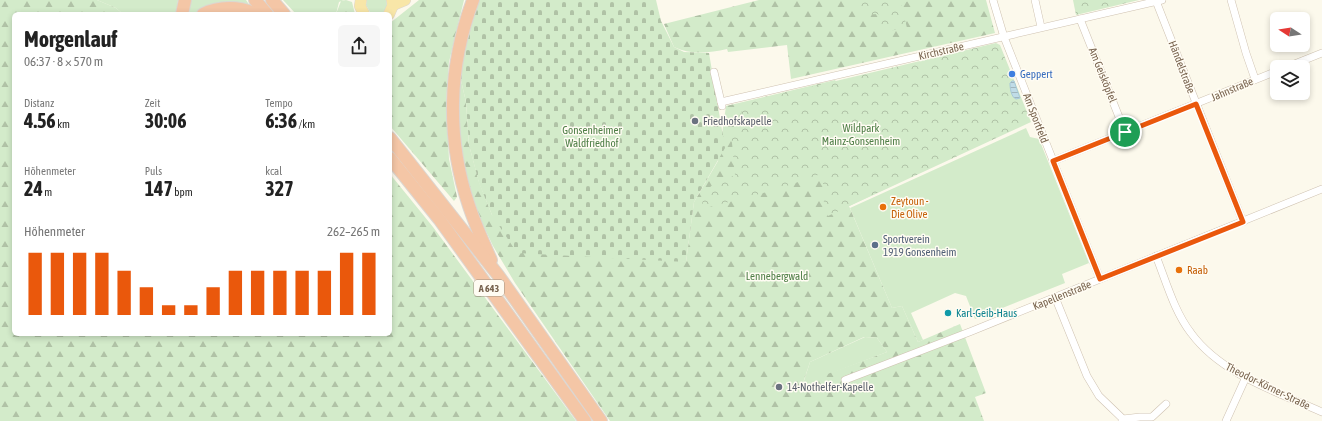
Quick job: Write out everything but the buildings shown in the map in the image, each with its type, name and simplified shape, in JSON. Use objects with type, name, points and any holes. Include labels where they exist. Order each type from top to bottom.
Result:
[{"type":"highway","points":[[182,12],[185,0]]},
{"type":"highway","points":[[255,0],[265,12]]},
{"type":"highway","points":[[272,0],[282,12]]},
{"type":"highway","points":[[473,0],[465,20],[458,46],[452,100],[453,128],[461,181],[469,207],[498,276]]},
{"type":"highway","points":[[208,12],[215,9],[230,8],[251,12]]},
{"type":"highway","name":"A 643","points":[[392,141],[498,276],[601,421]]},
{"type":"highway","name":"A 643","points":[[392,160],[439,219],[585,421]]},
{"type":"main road","points":[[361,0],[360,6],[363,12]]},
{"type":"main road","points":[[391,6],[405,0]]},
{"type":"street","name":"Am Sportfeld","points":[[993,0],[1004,37],[1100,279]]},
{"type":"street","points":[[1035,0],[1041,27]]},
{"type":"street","points":[[1231,0],[1246,54],[1255,79]]},
{"type":"street","name":"Kirchstraße","points":[[714,72],[721,104],[1041,27],[1159,1]]},
{"type":"street","name":"Händelstraße","points":[[1159,1],[1196,104],[1243,222]]},
{"type":"street","name":"Am Geisköpfel","points":[[1080,19],[1125,132]]},
{"type":"street","points":[[1304,60],[1322,53]]},
{"type":"street","name":"Jahnstraße","points":[[1053,161],[1270,74]]},
{"type":"street","name":"Kapellenstraße","points":[[845,380],[972,331],[1322,189]]},
{"type":"street","name":"Theodor-Körner-Straße","points":[[1156,256],[1176,308],[1190,333],[1212,356],[1246,377],[1322,412]]},
{"type":"street","points":[[1055,297],[1087,376],[1099,396],[1122,420],[1152,417],[1166,404]]},
{"type":"street","points":[[1226,421],[1246,377]]},
{"type":"green space","points":[[0,0],[97,0],[116,8],[121,12],[12,12],[12,336],[392,336],[392,176],[433,227],[576,421],[0,421]]},
{"type":"green space","points":[[97,0],[178,0],[176,12],[121,12],[116,8]]},
{"type":"green space","points":[[191,0],[246,0],[250,6],[201,10],[198,12],[189,12]]},
{"type":"green space","points":[[283,0],[344,0],[339,2],[336,12],[294,12]]},
{"type":"green space","points":[[346,0],[352,2],[354,12],[337,12],[341,1]]},
{"type":"green space","points":[[367,0],[386,0],[387,6],[384,12],[370,12],[366,5]]},
{"type":"green space","points":[[419,0],[464,0],[449,62],[446,103],[449,159],[457,197],[454,201],[392,128],[392,21]]},
{"type":"green space","name":"Gonsenheimer Waldfriedhof","points":[[479,0],[656,0],[661,21],[674,47],[684,52],[709,53],[725,148],[694,202],[686,262],[517,253],[492,215],[479,183],[469,145],[466,102],[460,76],[463,54]]},
{"type":"green space","points":[[759,0],[986,0],[995,33],[791,79],[787,45],[728,52],[727,49],[713,52],[693,52],[680,50],[674,47],[664,24]]},
{"type":"green space","points":[[857,0],[913,0],[901,3],[907,28],[881,32],[878,14],[860,15]]},
{"type":"green space","points":[[1073,0],[1139,0],[1076,15]]},
{"type":"green space","name":"Wildpark Mainz-Gonsenheim","points":[[996,43],[1000,45],[1031,122],[828,216],[824,204],[823,180],[818,175],[778,189],[702,209],[704,194],[707,190],[716,183],[735,175],[731,132],[747,102]]},
{"type":"green space","name":"Lennebergwald","points":[[460,76],[466,102],[469,145],[479,182],[492,215],[686,262],[694,202],[718,161],[726,106],[835,80],[904,180],[849,206],[892,308],[902,306],[918,342],[960,324],[986,393],[975,397],[984,421],[610,421],[515,283],[493,246],[474,206],[462,163],[457,122]],"holes":[[[864,337],[877,338],[887,352],[803,383],[810,362]]]},
{"type":"green space","name":"Sportverein 1919 Gonsenheim","points":[[1026,128],[1030,137],[1039,139],[1089,263],[1062,274],[1065,283],[975,319],[966,296],[955,293],[911,313],[923,340],[918,342],[902,306],[892,308],[850,208]]},
{"type":"green space","points":[[865,337],[877,338],[887,352],[803,384],[810,362]]},
{"type":"water","points":[[1014,81],[1020,98],[1014,98],[1012,94],[1010,83]]},
{"type":"place","name":"Geppert","points":[[1012,74]]},
{"type":"place","name":"Friedhofskapelle","points":[[695,121]]},
{"type":"place","name":"Zeytoun - Die Olive","points":[[883,207]]},
{"type":"place","name":"Sportverein 1919 Gonsenheim","points":[[875,245]]},
{"type":"place","name":"Raab","points":[[1179,270]]},
{"type":"place","name":"Karl-Geib-Haus","points":[[948,313]]},
{"type":"place","name":"14-Nothelfer-Kapelle","points":[[779,387]]},
{"type":"route","points":[[1196,104],[1243,222],[1100,279],[1053,161],[1125,132],[1196,104]]}]
